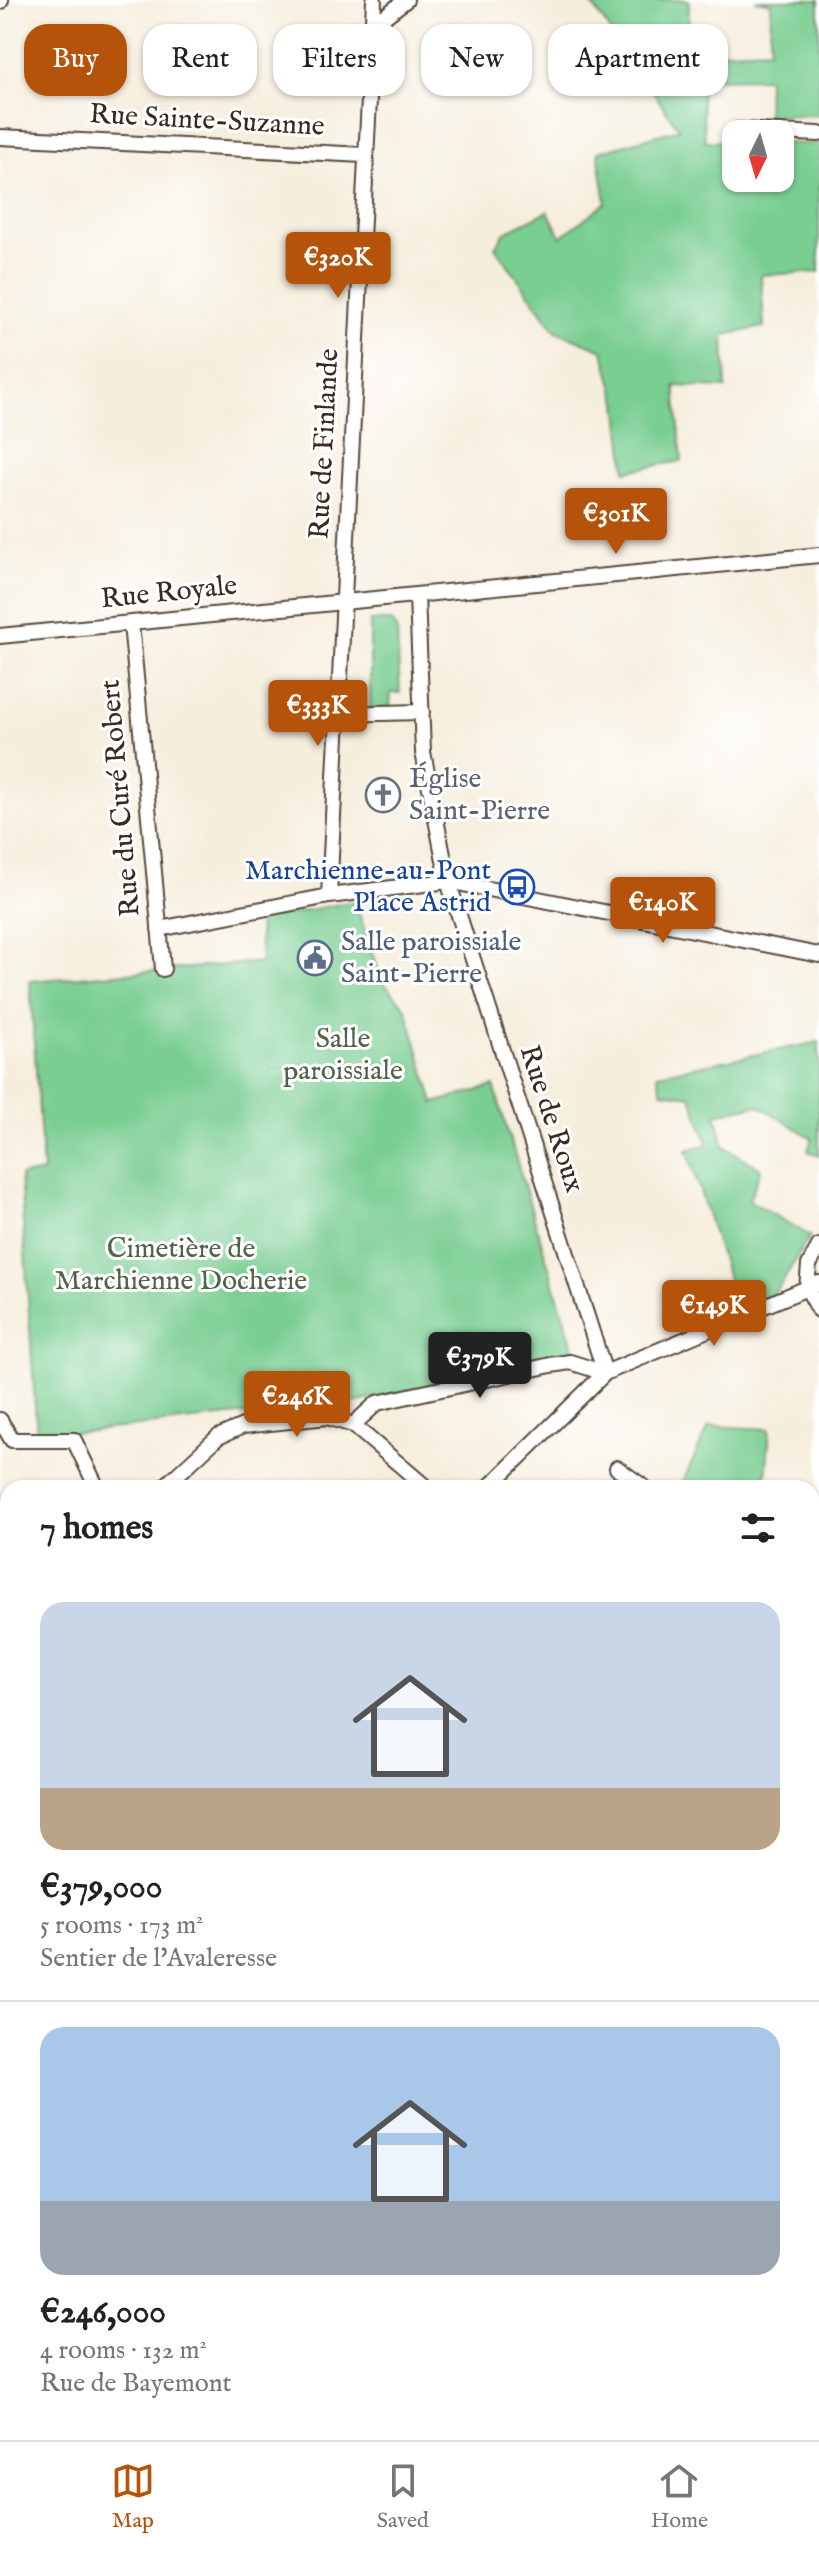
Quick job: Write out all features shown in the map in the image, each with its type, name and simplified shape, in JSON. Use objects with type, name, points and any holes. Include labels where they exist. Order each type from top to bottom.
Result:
[{"type":"street","name":"Rue de Finlande","points":[[372,24],[374,0]]},
{"type":"street","points":[[375,24],[406,0]]},
{"type":"street","name":"Rue de Finlande","points":[[329,896],[368,96]]},
{"type":"street","points":[[794,133],[819,134]]},
{"type":"street","name":"Rue Sainte-Suzanne","points":[[0,137],[364,155]]},
{"type":"street","name":"Rue Royale","points":[[0,636],[819,555]]},
{"type":"street","name":"Rue de Roux","points":[[417,595],[423,752],[448,881],[605,1373]]},
{"type":"street","name":"Rue du Curé Robert","points":[[131,623],[163,969]]},
{"type":"street","points":[[338,714],[422,712]]},
{"type":"street","points":[[159,929],[329,896],[448,881],[819,955]]},
{"type":"street","points":[[819,1246],[809,1265],[819,1310]]},
{"type":"street","points":[[496,1480],[605,1373],[813,1286]]},
{"type":"street","points":[[353,1425],[377,1403],[551,1365],[570,1362],[605,1373]]},
{"type":"street","points":[[172,1480],[218,1437],[243,1426],[327,1417],[353,1425],[418,1480]]},
{"type":"street","points":[[0,1420],[12,1440],[74,1440],[93,1480]]},
{"type":"street","points":[[617,1468],[634,1480]]},
{"type":"green space","points":[[689,0],[689,24],[605,24],[590,2]]},
{"type":"green space","points":[[755,0],[819,0],[819,115],[767,116],[768,78],[728,79],[728,51],[770,49],[771,3]]},
{"type":"green space","points":[[656,96],[701,96],[705,141],[722,142],[722,192],[794,192],[794,143],[819,144],[819,272],[761,275],[764,327],[724,335],[726,388],[675,386],[682,461],[626,471],[618,403],[603,350],[556,331],[495,247],[505,232],[548,211],[561,237],[606,202],[598,152],[679,129]]},
{"type":"green space","points":[[370,621],[391,621],[397,631],[400,693],[391,693],[390,708],[370,708]]},
{"type":"green space","name":"Cimetière de Marchienne Docherie","points":[[355,901],[381,980],[406,1008],[434,1103],[494,1086],[574,1350],[359,1402],[37,1437],[20,1176],[43,1172],[30,981],[261,962],[258,920]]},
{"type":"green space","points":[[819,1042],[819,1155],[808,1151],[812,1138],[758,1105],[716,1114],[724,1146],[761,1169],[749,1200],[810,1236],[778,1289],[740,1317],[687,1150],[708,1144],[691,1096],[662,1092],[657,1074]]},
{"type":"green space","points":[[709,1426],[770,1429],[766,1480],[684,1480]]},
{"type":"place","name":"Église Saint-Pierre","points":[[383,795]]},
{"type":"place","name":"Marchienne-au-Pont Place Astrid","points":[[517,887]]},
{"type":"place","name":"Salle paroissiale Saint-Pierre","points":[[315,958]]},
{"type":"park label","name":"Salle paroissiale","points":[[343,1055]]}]
